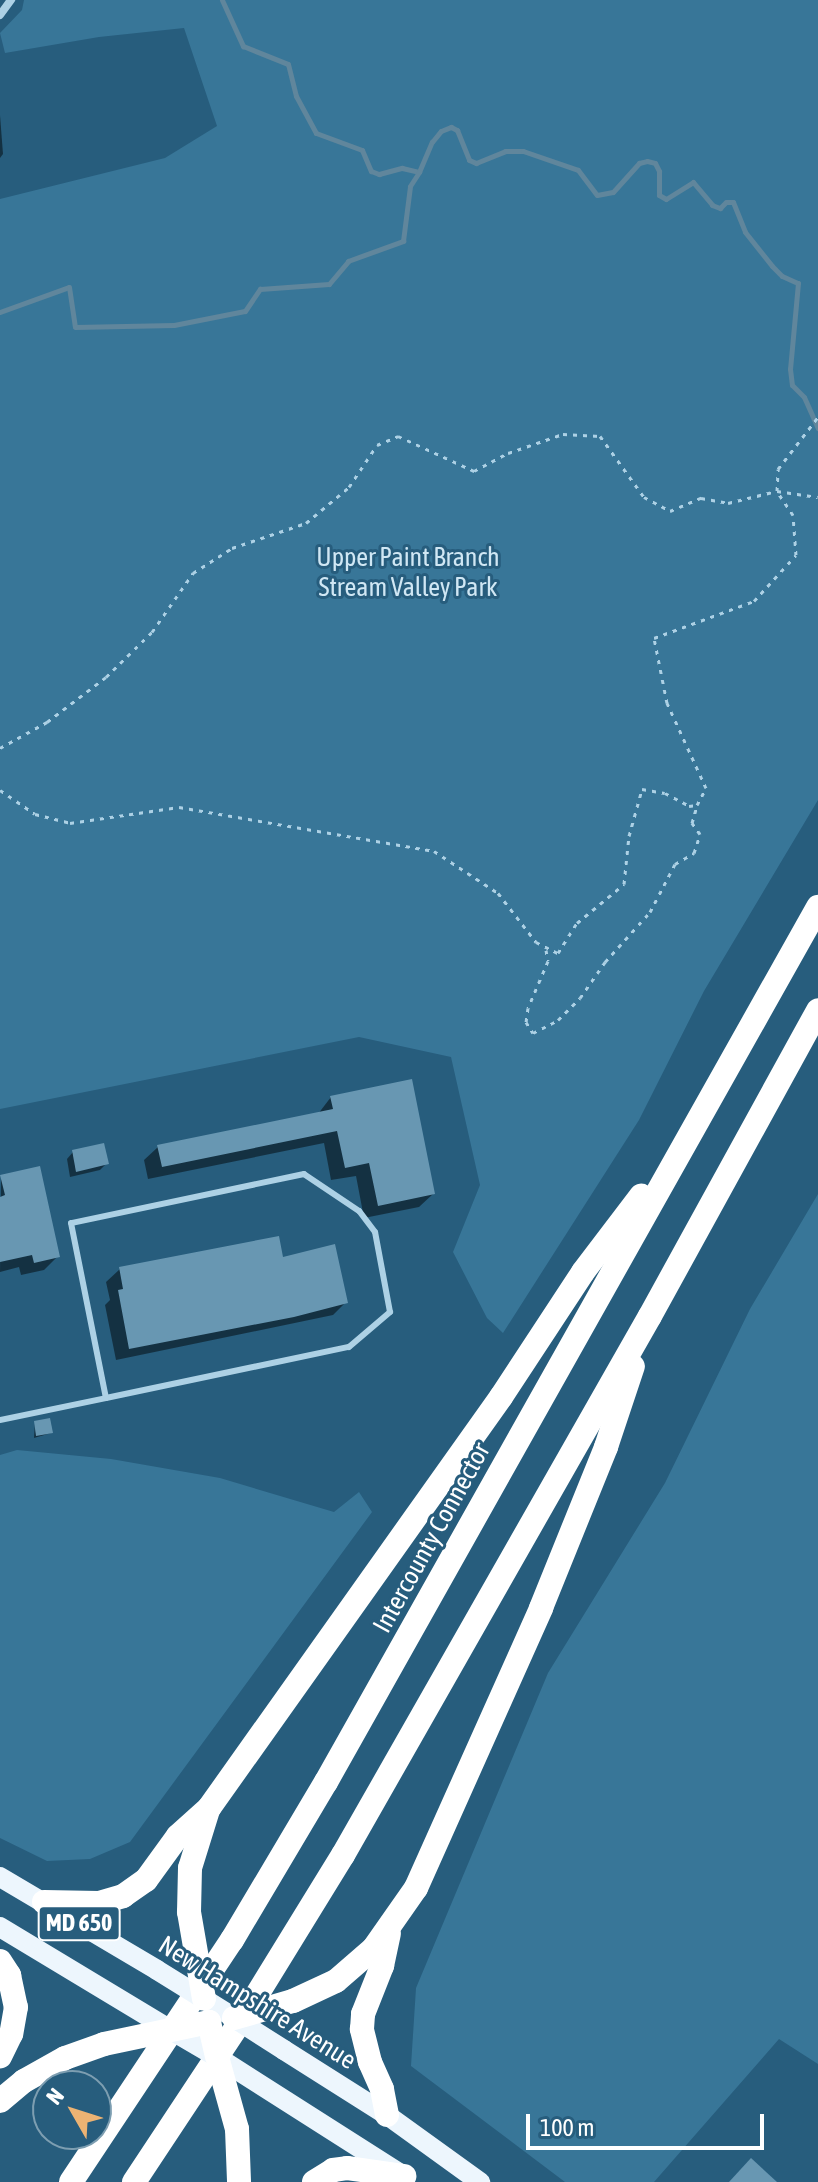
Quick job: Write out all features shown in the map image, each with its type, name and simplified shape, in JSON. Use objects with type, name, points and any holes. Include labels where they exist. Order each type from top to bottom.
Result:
[{"type":"highway","name":"Intercounty Connector","points":[[71,2182],[232,1940],[326,1782],[818,907]]},
{"type":"highway","points":[[134,2182],[242,2019],[327,1881],[650,1316],[818,1010]]},
{"type":"highway","points":[[44,1902],[82,1904],[123,1896],[146,1880],[178,1836],[209,1808],[492,1410],[583,1272],[692,1130]]},
{"type":"highway","points":[[0,2101],[43,2069],[104,2044],[171,2030],[207,2011],[234,2018],[293,2001],[336,1981],[357,1965],[390,1929],[416,1888],[541,1608],[606,1447],[650,1316]]},
{"type":"highway","points":[[209,1808],[190,1868],[189,1912],[217,2057],[237,2129],[239,2182]]},
{"type":"highway","points":[[387,2115],[382,2089],[370,2062],[362,2029],[363,2014],[382,1966],[390,1929]]},
{"type":"highway","points":[[0,1961],[9,1975],[16,2007],[11,2034],[0,2057]]},
{"type":"highway","points":[[314,2182],[333,2170],[347,2168],[408,2179]]},
{"type":"main road","name":"New Hampshire Avenue","points":[[0,1877],[157,1970],[207,2011]]},
{"type":"main road","name":"MD 650","points":[[0,1927],[263,2085],[408,2179]]},
{"type":"main road","name":"New Hampshire Avenue","points":[[234,2018],[387,2115],[480,2182]]},
{"type":"street","points":[[0,15],[11,0]]},
{"type":"lane","points":[[0,1420],[106,1398],[349,1347],[390,1312],[375,1232],[359,1211],[304,1174],[71,1223],[106,1398]]},
{"type":"path","points":[[0,790],[35,814],[70,823],[179,807],[434,851],[498,893],[546,950],[548,961],[528,1008],[526,1022],[533,1033],[552,1025],[580,998],[605,962],[650,912],[675,864],[694,853],[700,834],[692,823],[706,788],[667,703],[654,638],[754,601],[796,555],[793,515],[777,491],[778,469],[818,417]]},
{"type":"path","points":[[0,748],[47,722],[106,677],[152,632],[193,573],[232,548],[306,523],[349,487],[377,445],[398,436],[474,471],[508,453],[563,434],[600,436],[644,497],[670,511],[701,498],[728,503],[777,491],[818,497]]},
{"type":"path","points":[[546,950],[558,953],[577,923],[624,884],[629,836],[642,789],[665,793],[689,806],[697,805]]},
{"type":"green space","name":"Upper Paint Branch Stream Valley Park","points":[[24,0],[818,0],[818,800],[704,991],[639,1120],[503,1333],[487,1318],[453,1252],[480,1185],[451,1057],[359,1037],[0,1109],[0,199],[165,158],[217,126],[184,28],[99,37],[5,53],[0,33],[22,10]]},
{"type":"green space","points":[[818,1194],[818,2064],[779,2039],[654,2182],[565,2182],[411,2066],[416,1988],[548,1673],[665,1483],[750,1309]]},
{"type":"green space","points":[[17,1450],[111,1459],[220,1478],[334,1512],[359,1492],[372,1512],[130,1842],[90,1859],[47,1861],[0,1838],[0,1455]]},
{"type":"building","points":[[412,1079],[435,1194],[378,1206],[369,1163],[345,1168],[337,1131],[162,1167],[157,1145],[333,1109],[330,1096]]},
{"type":"building","points":[[104,1143],[109,1164],[76,1172],[72,1150]]},
{"type":"building","points":[[40,1166],[60,1257],[34,1263],[32,1255],[0,1262],[0,1197],[5,1195],[0,1175]]},
{"type":"building","points":[[279,1236],[283,1257],[335,1244],[348,1303],[294,1317],[129,1349],[118,1290],[123,1289],[119,1267]]},
{"type":"building","points":[[50,1418],[53,1433],[36,1436],[34,1421]]},
{"type":"building","points":[[751,2158],[777,2182],[729,2182]]},
{"type":"waterway","points":[[222,0],[243,46],[288,64],[296,96],[316,133],[362,150],[371,171],[379,174],[402,168],[419,172],[432,142],[441,131],[451,127],[457,130],[469,160],[476,163],[505,151],[523,151],[578,170],[597,195],[613,192],[639,163],[647,161],[655,163],[659,171],[659,195],[666,199],[693,182],[712,205],[720,208],[726,202],[733,202],[745,232],[772,266],[782,276],[798,283],[790,369],[792,385],[804,397],[818,428]]},
{"type":"waterway","points":[[0,312],[69,287],[75,327],[174,325],[245,311],[260,289],[329,284],[348,261],[403,241],[410,186],[419,172]]}]
